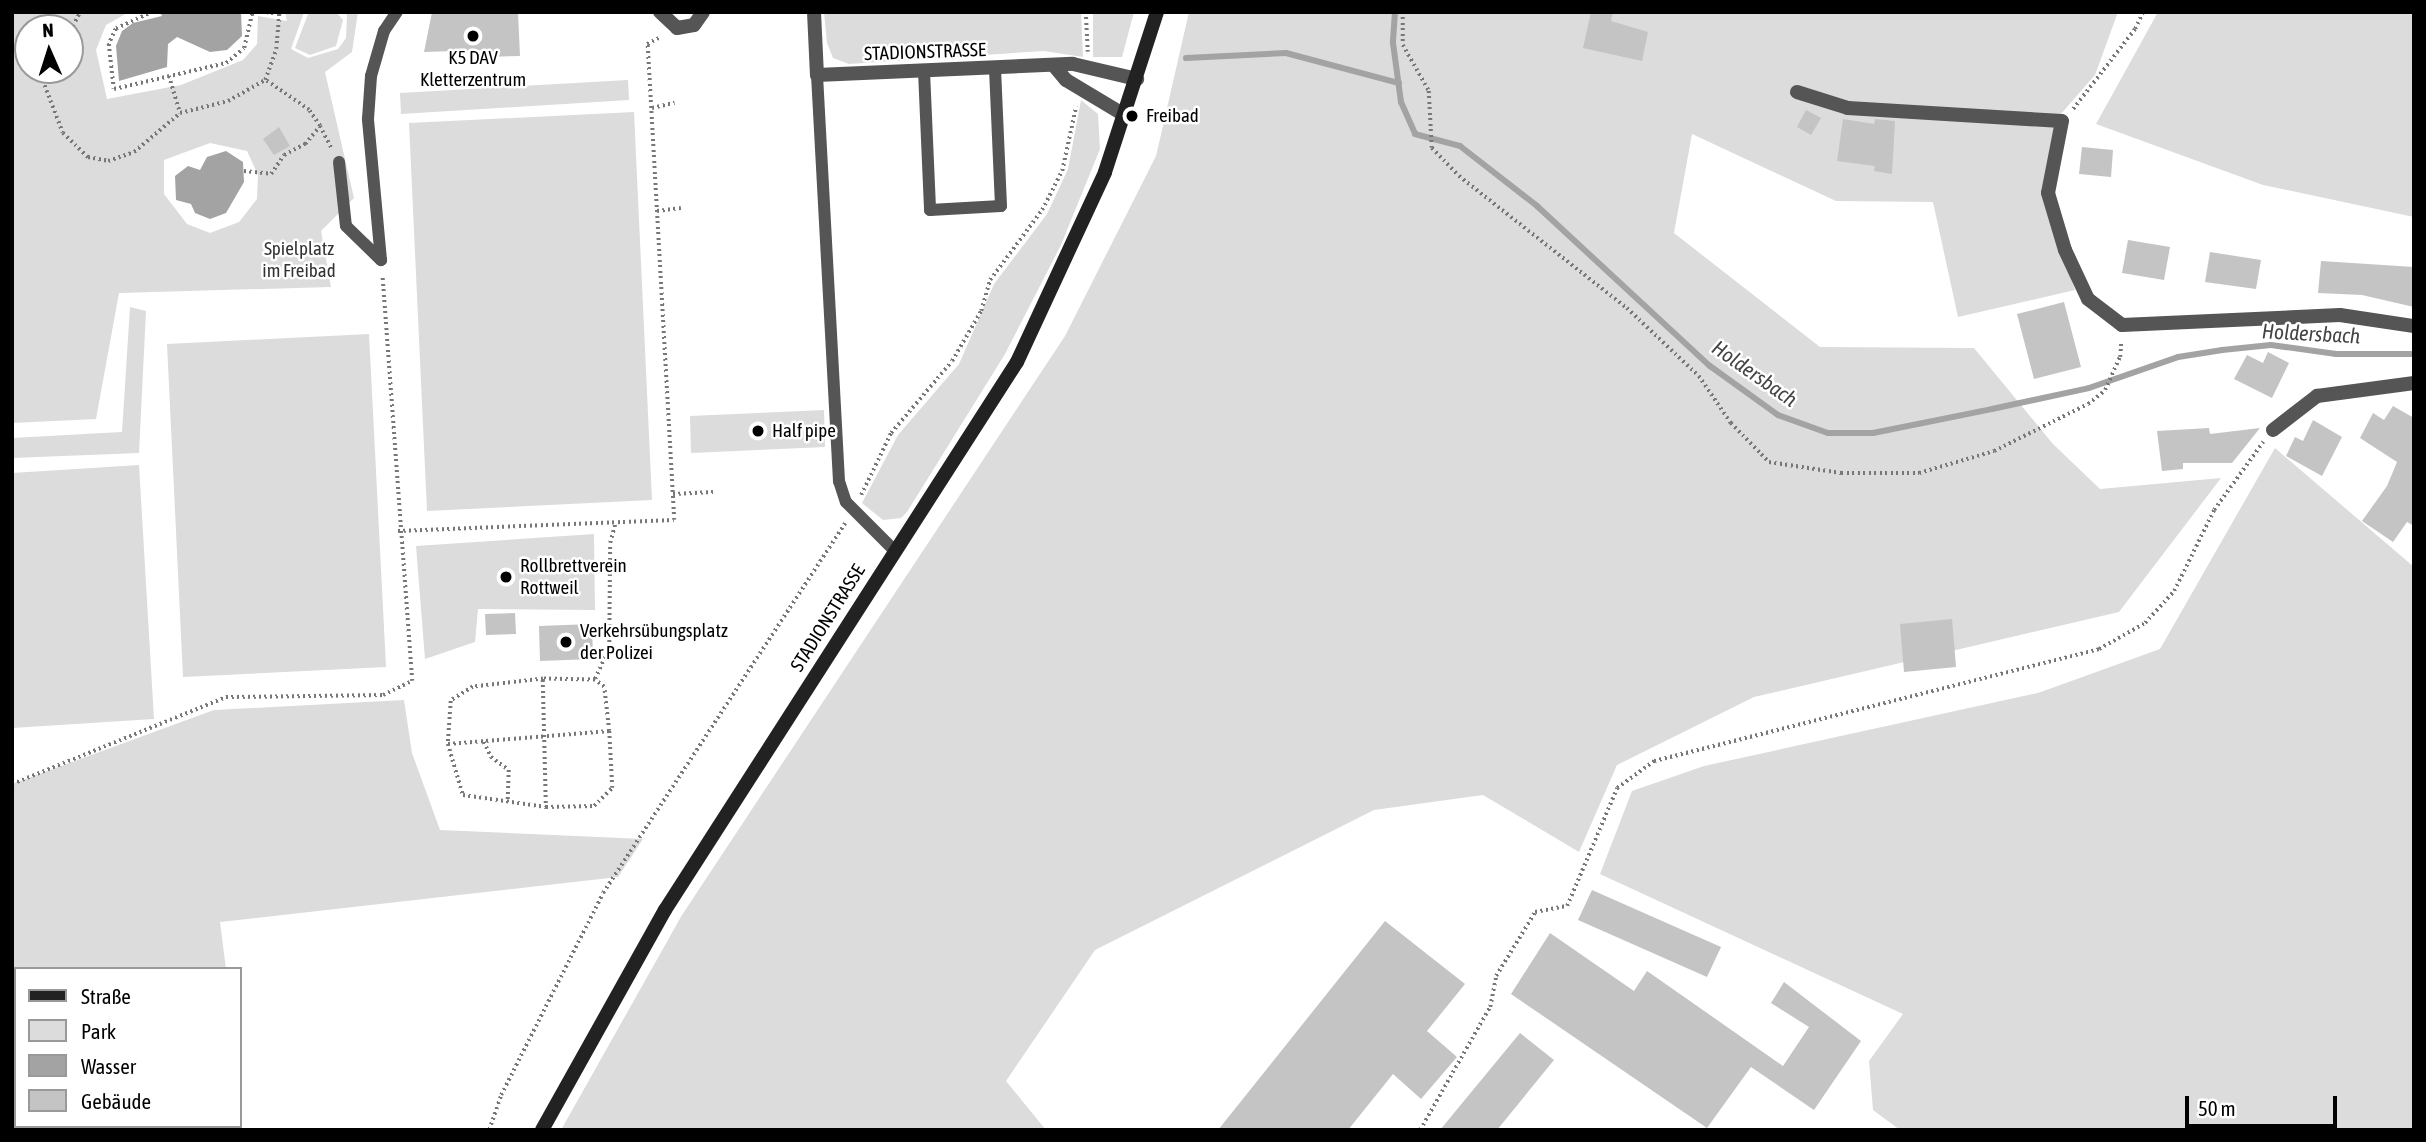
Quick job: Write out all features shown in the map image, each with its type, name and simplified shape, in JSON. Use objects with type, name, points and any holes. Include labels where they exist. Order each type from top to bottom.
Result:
[{"type":"street","points":[[660,12],[677,28],[694,25],[703,12]]},
{"type":"street","points":[[814,12],[817,75]]},
{"type":"street","name":"STADIONSTRASSE","points":[[542,1130],[665,911],[893,549],[1017,362],[1105,172],[1126,116],[1157,12]]},
{"type":"street","name":"STADIONSTRASSE","points":[[817,75],[1055,67],[1073,64],[1137,79]]},
{"type":"street","points":[[1055,67],[1080,88],[1126,116]]},
{"type":"street","points":[[1797,92],[1848,108],[2062,121],[2048,192],[2065,250],[2088,299],[2122,325],[2340,315],[2414,326]]},
{"type":"street","points":[[2273,430],[2317,396],[2414,383]]},
{"type":"lane","points":[[380,260],[368,119],[371,76],[384,31],[397,12]]},
{"type":"lane","points":[[923,71],[930,210],[1001,206],[995,68]]},
{"type":"lane","points":[[817,75],[839,481],[853,509],[893,549]]},
{"type":"lane","points":[[339,162],[346,226],[380,260]]},
{"type":"path","points":[[153,12],[116,29],[108,44],[114,89],[226,63],[244,48],[252,12]]},
{"type":"path","points":[[45,84],[64,133],[88,157],[108,161],[134,152],[180,113],[228,101],[265,80],[276,49],[279,13],[265,12]]},
{"type":"path","points":[[1403,12],[1403,45],[1429,92],[1432,148],[1459,176],[1627,308],[1699,376],[1731,423],[1769,462],[1841,473],[1919,473],[1994,451],[2088,404],[2105,390],[2120,357]]},
{"type":"path","points":[[2062,121],[2135,29],[2143,12]]},
{"type":"path","points":[[398,531],[674,520],[647,44],[677,28]]},
{"type":"path","points":[[169,76],[180,113]]},
{"type":"path","points":[[244,171],[271,174],[284,155],[305,144],[320,126],[309,110],[265,80]]},
{"type":"path","points":[[489,1130],[501,1095],[603,893],[853,509],[891,433],[952,361],[981,311],[990,280],[1042,210],[1062,171],[1080,88]]},
{"type":"path","points":[[651,108],[674,103]]},
{"type":"path","points":[[657,211],[681,208]]},
{"type":"path","points":[[12,784],[226,697],[383,695],[412,681],[398,531],[380,260]]},
{"type":"path","points":[[1420,1130],[1490,1007],[1496,976],[1535,912],[1567,906],[1617,788],[1654,761],[2099,649],[2145,623],[2174,591],[2214,510],[2273,430]]},
{"type":"path","points":[[673,494],[713,492]]},
{"type":"path","points":[[595,680],[609,648],[610,543],[615,524]]},
{"type":"path","points":[[543,679],[546,807]]},
{"type":"path","points":[[543,679],[595,680],[604,687],[612,788],[594,806],[546,807],[463,795],[448,744],[452,701],[473,687],[543,679]]},
{"type":"path","points":[[448,744],[609,731]]},
{"type":"path","points":[[484,742],[491,757],[509,770],[508,802]]},
{"type":"green space","name":"Spielplatz im Freibad","points":[[12,12],[129,12],[106,25],[96,50],[107,99],[181,85],[243,60],[257,44],[258,16],[287,21],[285,12],[304,12],[291,49],[308,58],[338,49],[346,38],[347,15],[343,12],[358,12],[352,52],[325,72],[354,198],[321,231],[331,287],[119,293],[96,419],[12,423]],"holes":[[[210,143],[247,151],[258,175],[257,199],[239,222],[210,233],[187,224],[164,194],[164,160]]]},
{"type":"green space","points":[[336,12],[343,20],[336,46],[310,55],[295,48],[308,14]]},
{"type":"green space","points":[[824,12],[1081,12],[1083,57],[1044,51],[849,64],[833,58],[827,43]]},
{"type":"green space","points":[[1093,12],[1134,12],[1122,57],[1093,57]]},
{"type":"green space","points":[[1189,12],[2118,12],[2095,75],[2060,115],[2043,195],[2075,290],[1958,317],[1933,202],[1836,201],[1692,134],[1674,233],[1820,347],[1974,348],[2053,444],[2100,489],[2221,478],[2119,612],[1754,697],[1617,765],[1579,852],[1483,795],[1374,810],[1095,950],[1006,1081],[1046,1130],[561,1130],[682,915],[1065,336],[1156,156]]},
{"type":"green space","points":[[2158,12],[2414,12],[2414,217],[2263,185],[2096,124]]},
{"type":"green space","points":[[628,80],[629,100],[401,114],[400,93]]},
{"type":"green space","points":[[1081,100],[1098,114],[1100,149],[1061,245],[1005,354],[907,512],[901,518],[883,520],[862,503],[898,435],[959,364],[994,284],[1047,214],[1068,169]]},
{"type":"green space","points":[[634,112],[652,500],[427,511],[409,123]]},
{"type":"green space","points":[[130,307],[146,311],[139,453],[12,458],[12,438],[122,432]]},
{"type":"green space","points":[[369,334],[386,667],[183,677],[167,344]]},
{"type":"green space","name":"Half pipe","points":[[824,410],[825,447],[691,453],[690,416]]},
{"type":"green space","points":[[2275,448],[2414,567],[2414,1130],[1900,1130],[1873,1110],[1869,1061],[1903,1014],[1600,874],[1632,791],[1704,766],[2038,693],[2160,649]]},
{"type":"green space","points":[[139,465],[154,719],[12,728],[12,473]]},
{"type":"green space","name":"Rollbrettverein Rottweil","points":[[594,534],[595,610],[478,609],[475,642],[425,659],[416,546]]},
{"type":"green space","points":[[404,700],[412,753],[440,830],[643,839],[618,877],[220,922],[226,967],[14,967],[12,1128],[12,784],[214,710]]},
{"type":"water","points":[[160,12],[241,12],[242,36],[227,50],[210,52],[177,37],[168,44],[167,67],[119,81],[116,46],[122,31],[133,23],[162,16]]},
{"type":"water","points":[[226,151],[243,162],[244,182],[226,213],[210,219],[195,213],[191,204],[176,200],[175,176],[188,166],[200,170],[207,157]]},
{"type":"building","name":"K5 DAV Kletterzentrum","points":[[432,12],[518,12],[520,56],[485,57],[485,50],[424,52]]},
{"type":"building","points":[[1591,12],[1613,12],[1611,21],[1648,32],[1642,61],[1583,48]]},
{"type":"building","points":[[1806,110],[1821,118],[1811,135],[1797,127]]},
{"type":"building","points":[[1843,119],[1874,124],[1875,119],[1895,121],[1892,174],[1874,171],[1875,166],[1837,161]]},
{"type":"building","points":[[279,127],[290,146],[274,155],[263,139]]},
{"type":"building","points":[[2082,147],[2113,150],[2111,177],[2079,174]]},
{"type":"building","points":[[2128,240],[2170,247],[2164,280],[2122,273]]},
{"type":"building","points":[[2210,252],[2261,260],[2256,289],[2205,282]]},
{"type":"building","points":[[2321,261],[2414,267],[2414,307],[2362,295],[2318,293]]},
{"type":"building","points":[[2064,302],[2081,367],[2034,379],[2017,314]]},
{"type":"building","points":[[2268,352],[2289,363],[2272,398],[2234,379],[2247,355],[2263,363]]},
{"type":"building","points":[[2393,406],[2414,418],[2414,526],[2407,522],[2393,542],[2362,521],[2387,486],[2397,462],[2360,438],[2373,413],[2384,420]]},
{"type":"building","points":[[2313,420],[2342,437],[2322,476],[2286,456],[2295,437],[2303,441]]},
{"type":"building","points":[[2209,428],[2210,434],[2260,428],[2232,463],[2183,463],[2183,469],[2162,471],[2157,431]]},
{"type":"building","points":[[515,613],[516,634],[486,635],[485,614]]},
{"type":"building","points":[[1952,619],[1956,667],[1904,672],[1900,624]]},
{"type":"building","name":"Verkehrsübungsplatz der Polizei","points":[[592,624],[593,659],[540,661],[539,626]]},
{"type":"building","points":[[1592,890],[1721,947],[1707,977],[1578,920]]},
{"type":"building","points":[[1385,921],[1465,984],[1427,1031],[1457,1057],[1421,1099],[1393,1074],[1348,1130],[1218,1130]]},
{"type":"building","points":[[1550,933],[1634,991],[1647,971],[1783,1066],[1809,1027],[1771,1003],[1784,982],[1861,1041],[1814,1110],[1751,1067],[1707,1128],[1511,994]]},
{"type":"building","points":[[1520,1033],[1554,1060],[1497,1130],[1440,1130]]},
{"type":"waterway","name":"Holdersbach","points":[[1395,12],[1393,43],[1401,102],[1415,134],[1460,146],[1537,206],[1710,366],[1778,415],[1828,433],[1873,433],[1992,409],[2089,388],[2178,357],[2222,350],[2271,345],[2336,354],[2414,354]]},
{"type":"waterway","name":"Holdersbach","points":[[1186,58],[1286,53],[1399,83]]},
{"type":"place","name":"K5 DAV Kletterzentrum","points":[[473,36]]},
{"type":"place","name":"Freibad","points":[[1132,116]]},
{"type":"place","name":"Half pipe","points":[[758,431]]},
{"type":"place","name":"Rollbrettverein Rottweil","points":[[506,577]]},
{"type":"place","name":"Verkehrsübungsplatz der Polizei","points":[[566,642]]}]
